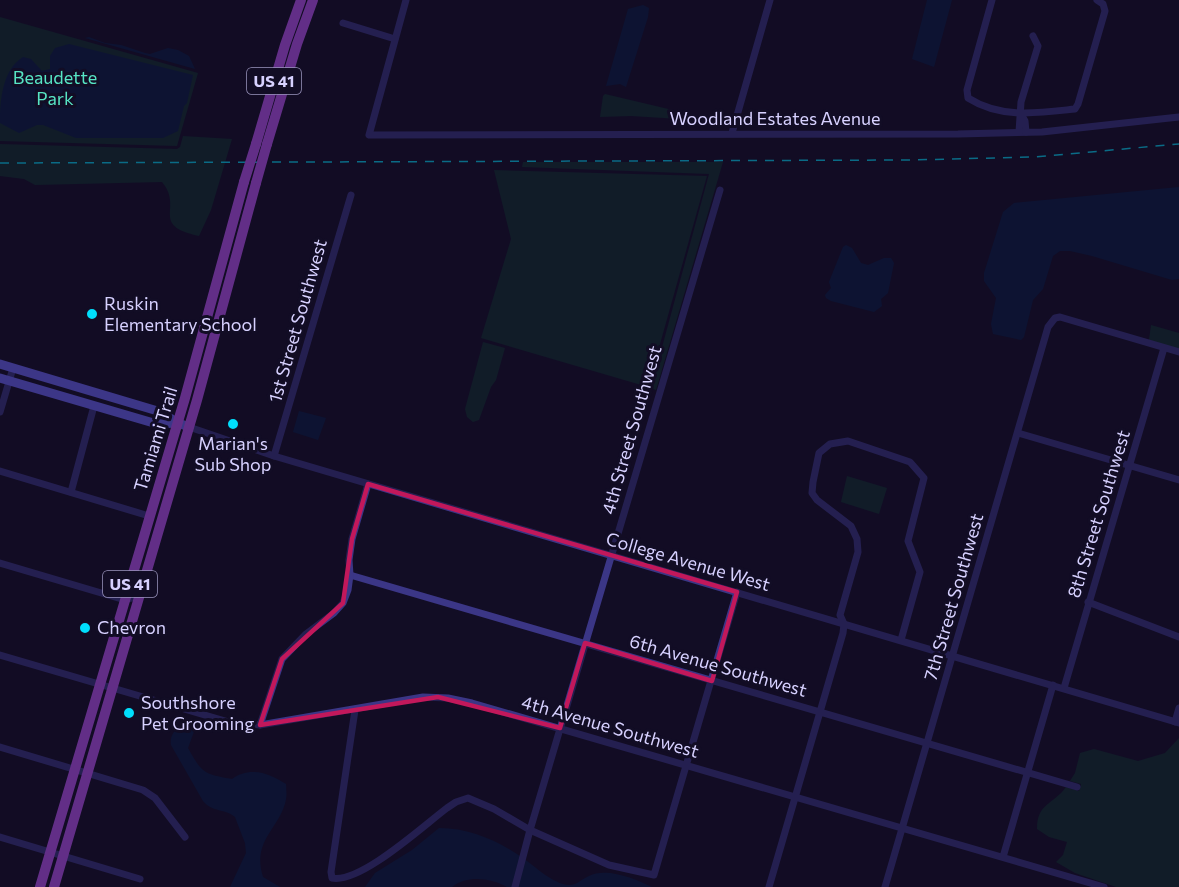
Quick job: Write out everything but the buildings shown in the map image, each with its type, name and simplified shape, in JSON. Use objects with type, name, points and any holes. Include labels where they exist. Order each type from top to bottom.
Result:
[{"type":"main road","name":"Tamiami Trail","points":[[40,887],[149,516],[183,425],[256,183],[262,144],[285,45],[301,0]]},
{"type":"main road","name":"Tamiami Trail","points":[[54,887],[158,533],[244,182],[262,144],[313,0]]},
{"type":"main road","points":[[0,364],[160,412],[183,425]]},
{"type":"main road","points":[[5,379],[157,424],[183,425]]},
{"type":"main road","points":[[149,516],[153,518],[158,533]]},
{"type":"street","points":[[343,23],[395,39],[406,0]]},
{"type":"street","points":[[732,133],[771,0]]},
{"type":"street","points":[[992,0],[967,90],[968,98],[993,109],[1021,114],[1075,109],[1105,11],[1103,4],[1097,0]]},
{"type":"street","points":[[1023,132],[1019,120],[1021,102],[1038,46],[1033,36]]},
{"type":"street","name":"Woodland Estates Avenue","points":[[395,39],[369,135],[958,134],[1042,132],[1179,117]]},
{"type":"street","name":"4th Street Southwest","points":[[515,887],[720,190]]},
{"type":"street","name":"1st Street Southwest","points":[[274,456],[351,195]]},
{"type":"street","name":"7th Street Southwest","points":[[885,887],[1048,327],[1055,318],[1060,317],[1164,348]]},
{"type":"street","points":[[1164,348],[1179,352]]},
{"type":"street","name":"8th Street Southwest","points":[[1064,688],[1164,348]]},
{"type":"street","points":[[0,412],[5,379],[13,368]]},
{"type":"street","points":[[71,492],[94,406]]},
{"type":"street","name":"College Avenue West","points":[[183,425],[274,456],[1177,723]]},
{"type":"street","points":[[1018,434],[1179,480]]},
{"type":"street","points":[[769,887],[844,624],[840,615],[858,552],[857,539],[851,526],[817,500],[812,493],[819,453],[830,444],[848,441],[910,462],[924,478],[908,541],[920,572],[901,640]]},
{"type":"street","points":[[0,471],[149,516]]},
{"type":"street","points":[[261,725],[282,659],[306,634],[334,613],[343,603],[348,590],[352,539],[368,484]]},
{"type":"street","points":[[0,563],[125,600],[139,596]]},
{"type":"street","name":"6th Avenue Southwest","points":[[350,575],[1077,787]]},
{"type":"street","points":[[355,710],[331,872],[332,878],[338,880],[366,869],[447,808],[468,798],[494,809],[530,830],[609,865],[654,875],[737,592]]},
{"type":"street","points":[[1088,602],[1179,637]]},
{"type":"street","name":"4th Avenue Southwest","points":[[0,655],[232,723],[261,725],[423,697],[448,698],[472,703],[1003,857],[1088,885],[1104,887]]},
{"type":"street","points":[[1003,857],[1053,685]]},
{"type":"street","points":[[1177,723],[1179,708]]},
{"type":"street","points":[[0,747],[143,790],[155,798],[185,837]]},
{"type":"street","points":[[0,837],[140,879]]},
{"type":"highlighted area","points":[[368,484],[737,592],[712,681],[585,643],[560,728],[438,697],[260,725],[282,659],[343,603],[352,539]]},
{"type":"green space","name":"Beaudette Park","points":[[0,17],[198,73],[177,146],[0,141]]},
{"type":"green space","points":[[605,94],[681,112],[680,119],[600,117]]},
{"type":"green space","points":[[183,136],[232,139],[211,210],[199,236],[175,227],[171,221],[168,191],[162,182],[35,185],[24,179],[0,176],[0,144],[177,149],[180,147]]},
{"type":"green space","points":[[523,162],[723,162],[656,390],[651,388],[709,174],[522,167]]},
{"type":"green space","points":[[494,170],[707,176],[648,387],[481,338],[511,239]]},
{"type":"green space","points":[[1151,325],[1179,333],[1179,349],[1149,340]]},
{"type":"green space","points":[[483,342],[505,348],[496,380],[491,387],[479,420],[473,422],[467,417],[465,409]]},
{"type":"green space","points":[[847,476],[887,488],[879,514],[841,502]]},
{"type":"green space","points":[[1179,738],[1179,887],[1116,887],[1075,873],[1056,862],[1063,855],[1067,842],[1049,837],[1037,829],[1038,820],[1043,809],[1066,787],[1079,791],[1081,784],[1070,781],[1075,773],[1080,753],[1094,749],[1138,761],[1165,753]]},
{"type":"water","points":[[927,0],[952,0],[934,67],[912,59]]},
{"type":"water","points":[[643,5],[649,8],[648,17],[626,87],[620,84],[606,86],[628,9]]},
{"type":"water","points":[[89,37],[150,54],[168,48],[178,50],[189,56],[195,69],[85,38]]},
{"type":"water","name":"Beaudette Park","points":[[69,44],[193,75],[178,131],[163,138],[76,138],[43,125],[37,125],[19,133],[0,123],[6,78],[16,63],[23,57],[31,59],[42,71],[50,69],[50,56],[55,48]]},
{"type":"water","points":[[1179,187],[1179,279],[1172,280],[1092,256],[1060,251],[1053,256],[1043,289],[1033,300],[1024,337],[1021,340],[993,334],[991,324],[996,298],[984,281],[984,273],[1003,212],[1014,203]]},
{"type":"water","points":[[846,245],[852,248],[861,263],[868,265],[884,258],[891,258],[894,263],[888,293],[881,299],[882,306],[874,312],[826,298],[825,295],[831,288],[829,282],[843,247]]},
{"type":"water","points":[[299,411],[326,418],[318,440],[293,432]]},
{"type":"water","points":[[193,721],[196,726],[188,748],[204,771],[232,779],[246,773],[259,772],[286,784],[283,809],[264,844],[260,864],[263,877],[280,887],[230,887],[246,853],[245,843],[235,817],[203,801],[171,745],[174,732]]},
{"type":"water","points":[[439,828],[462,830],[494,841],[562,884],[574,884],[589,876],[612,873],[652,887],[507,887],[494,882],[472,879],[452,887],[365,887],[375,873],[412,850]]},
{"type":"railway","points":[[0,163],[911,160],[1034,157],[1179,144]]},
{"type":"place","name":"Ruskin Elementary School","points":[[92,314]]},
{"type":"place","name":"Marian's Sub Shop","points":[[233,424]]},
{"type":"place","name":"Chevron","points":[[85,628]]},
{"type":"place","name":"Southshore Pet Grooming","points":[[129,713]]}]
